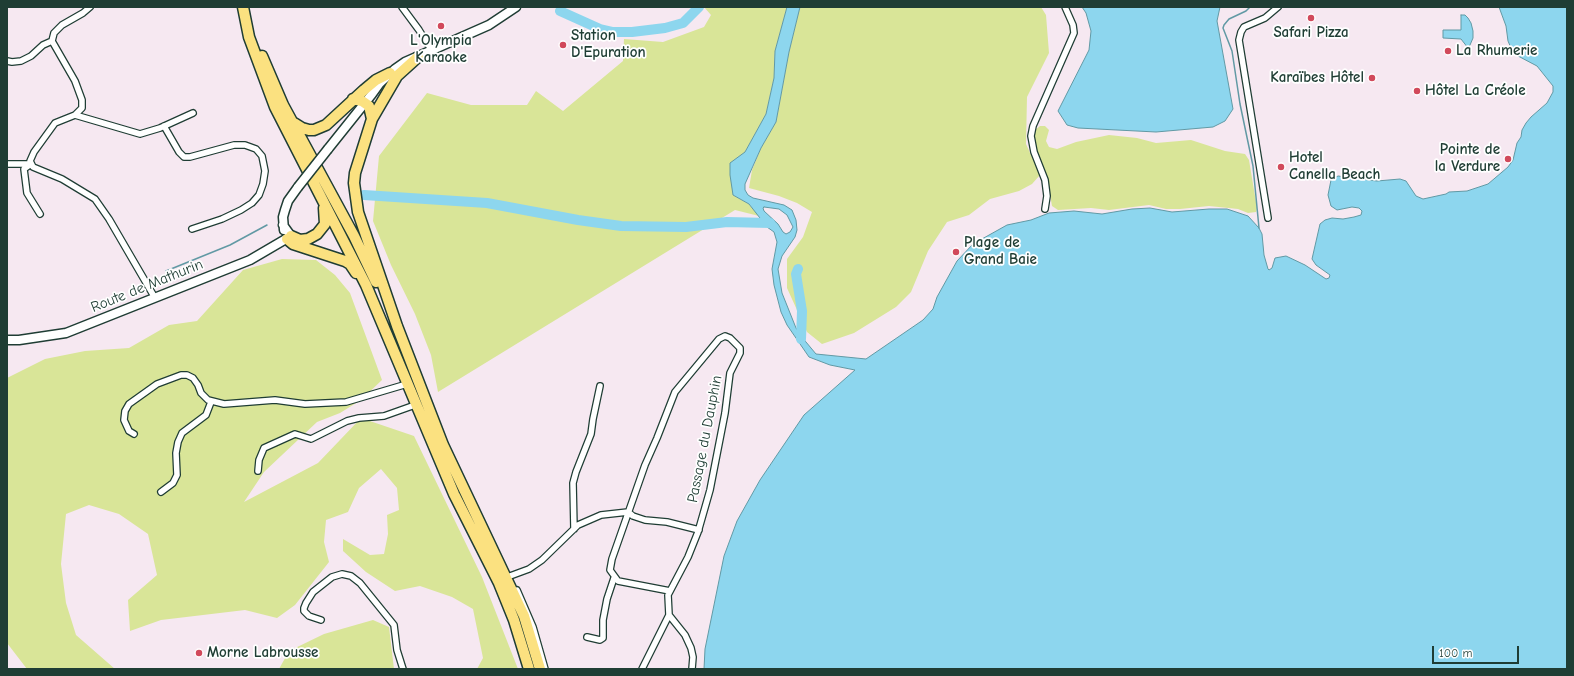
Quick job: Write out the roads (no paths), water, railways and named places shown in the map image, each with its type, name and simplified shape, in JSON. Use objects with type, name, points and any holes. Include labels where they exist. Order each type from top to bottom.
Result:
[{"type":"highway","points":[[243,7],[249,37],[275,107],[324,204],[351,253],[381,317],[415,405],[454,494],[499,583],[514,620],[529,669]]},
{"type":"highway","points":[[250,7],[255,34],[263,58],[283,105],[354,236],[397,326]]},
{"type":"highway","points":[[418,57],[403,69],[392,84],[372,118],[355,173],[354,182],[358,212],[397,326],[443,445],[524,616],[540,669]]},
{"type":"highway","points":[[293,123],[309,130],[320,128],[337,116],[353,99],[376,80],[390,73]]},
{"type":"highway","points":[[353,99],[365,103],[371,110],[372,118]]},
{"type":"highway","points":[[289,237],[300,240],[308,239],[320,232],[326,220],[324,204]]},
{"type":"highway","points":[[289,237],[293,244],[333,256],[350,264],[381,317]]},
{"type":"highway","points":[[522,643],[525,669]]},
{"type":"main road","points":[[289,237],[283,225],[283,217],[288,201],[380,83],[390,73],[405,62],[489,25],[516,7]]},
{"type":"main road","points":[[372,94],[392,84]]},
{"type":"main road","name":"Route de Mathurin","points":[[7,340],[19,340],[66,333],[250,260],[289,237]]},
{"type":"street","points":[[31,164],[30,158],[50,128],[60,120],[75,115],[82,108],[83,105],[80,93],[70,70],[52,41],[54,32],[90,7]]},
{"type":"street","points":[[402,7],[420,30],[432,51]]},
{"type":"street","points":[[1045,209],[1047,196],[1045,180],[1034,152],[1031,136],[1033,126],[1074,33],[1073,25],[1065,7]]},
{"type":"street","points":[[1268,218],[1239,40],[1241,32],[1244,28],[1265,18],[1278,7]]},
{"type":"street","points":[[7,61],[21,61],[31,56],[52,41]]},
{"type":"street","points":[[75,115],[140,134],[164,126],[193,113]]},
{"type":"street","points":[[164,126],[179,152],[184,157],[190,157],[234,145],[245,145],[256,149],[262,156],[265,171],[264,184],[259,195],[252,203],[222,219],[192,229]]},
{"type":"street","points":[[7,164],[31,164],[67,182],[95,199],[109,219],[155,298]]},
{"type":"street","points":[[31,164],[24,169],[27,193],[40,214]]},
{"type":"street","name":"Passage du Dauphin","points":[[628,512],[645,465],[676,392],[719,339],[725,336],[730,338],[740,348],[740,353],[730,373],[718,454],[699,530],[688,557],[668,595],[669,615]]},
{"type":"street","points":[[134,434],[129,431],[124,420],[127,407],[137,397],[165,380],[181,375],[187,375],[192,378],[198,385],[204,397],[211,402],[224,404],[275,400],[305,404],[346,402],[407,384]]},
{"type":"street","points":[[574,529],[573,483],[591,434],[600,386]]},
{"type":"street","points":[[161,492],[173,483],[177,475],[176,453],[178,442],[182,433],[206,414],[211,402]]},
{"type":"street","points":[[426,402],[476,509],[528,613],[545,669]]},
{"type":"street","points":[[258,471],[259,460],[264,448],[295,434],[311,439],[347,421],[359,418],[384,416],[415,405]]},
{"type":"street","points":[[510,576],[528,569],[542,560],[578,525],[600,514],[628,512],[633,516],[645,520],[667,522],[699,530]]},
{"type":"street","points":[[628,512],[612,559],[610,570],[614,578],[618,582],[670,591]]},
{"type":"street","points":[[321,620],[309,616],[304,611],[306,603],[313,592],[337,575],[351,576],[360,583],[394,625],[397,650],[403,669]]},
{"type":"street","points":[[587,637],[600,640],[603,638],[603,620],[607,599],[614,578]]},
{"type":"street","points":[[642,669],[669,615],[689,642],[693,657],[692,669]]},
{"type":"water","points":[[787,7],[800,7],[789,52],[776,122],[761,148],[745,184],[745,190],[748,195],[753,198],[784,205],[792,210],[796,220],[797,230],[795,237],[782,256],[778,269],[782,293],[796,328],[801,336],[816,354],[866,359],[923,320],[933,309],[937,297],[957,261],[973,244],[1007,225],[1031,220],[1049,213],[1074,211],[1102,214],[1132,209],[1150,208],[1172,212],[1227,209],[1248,216],[1259,228],[1262,234],[1264,255],[1269,270],[1272,268],[1275,258],[1286,256],[1305,265],[1326,279],[1329,278],[1330,275],[1316,265],[1312,259],[1320,224],[1325,220],[1332,218],[1343,219],[1361,215],[1362,211],[1359,208],[1352,207],[1337,210],[1331,206],[1328,195],[1331,180],[1338,176],[1377,181],[1400,179],[1406,181],[1416,196],[1423,199],[1449,192],[1467,191],[1488,184],[1508,167],[1513,160],[1517,143],[1526,123],[1547,103],[1553,92],[1553,86],[1537,66],[1518,56],[1511,48],[1508,41],[1506,26],[1499,7],[1567,7],[1567,669],[704,669],[705,649],[724,556],[737,521],[760,480],[804,415],[855,370],[830,365],[809,357],[787,325],[781,312],[774,285],[772,269],[777,242],[774,232],[767,227],[749,204],[733,195],[730,163],[745,152],[766,114],[774,78],[775,51]],"holes":[[[763,208],[779,209],[787,215],[793,227],[790,232],[786,234],[764,211]]]},
{"type":"water","points":[[1082,7],[1220,7],[1217,21],[1233,109],[1225,121],[1213,127],[1156,132],[1078,128],[1067,125],[1058,111],[1089,50],[1091,31],[1086,13]]},
{"type":"water","points":[[1461,15],[1465,15],[1468,18],[1473,31],[1473,38],[1468,48],[1461,39],[1443,38],[1443,30],[1461,30]]},
{"type":"waterway","points":[[560,11],[600,29],[613,32],[632,32],[665,28],[683,23],[699,7]]},
{"type":"waterway","points":[[1250,7],[1246,11],[1229,19],[1223,28],[1232,51],[1240,104],[1253,166],[1259,228]]},
{"type":"waterway","points":[[364,195],[487,203],[578,220],[621,226],[686,227],[727,222],[770,223]]},
{"type":"waterway","points":[[166,271],[230,245],[267,225]]},
{"type":"waterway","points":[[798,269],[796,274],[802,311],[801,339]]},
{"type":"place","name":"Safari Pizza","points":[[1311,18]]},
{"type":"place","name":"L'Olympia Karaoke","points":[[441,26]]},
{"type":"place","name":"Station D'Epuration","points":[[563,45]]},
{"type":"place","name":"La Rhumerie","points":[[1448,51]]},
{"type":"place","name":"Karaïbes Hôtel","points":[[1372,78]]},
{"type":"place","name":"Hôtel La Créole","points":[[1417,91]]},
{"type":"place","name":"Pointe de la Verdure","points":[[1508,159]]},
{"type":"place","name":"Hotel Canella Beach","points":[[1281,167]]},
{"type":"place","name":"Plage de Grand Baie","points":[[956,252]]},
{"type":"place","name":"Morne Labrousse","points":[[199,653]]}]
